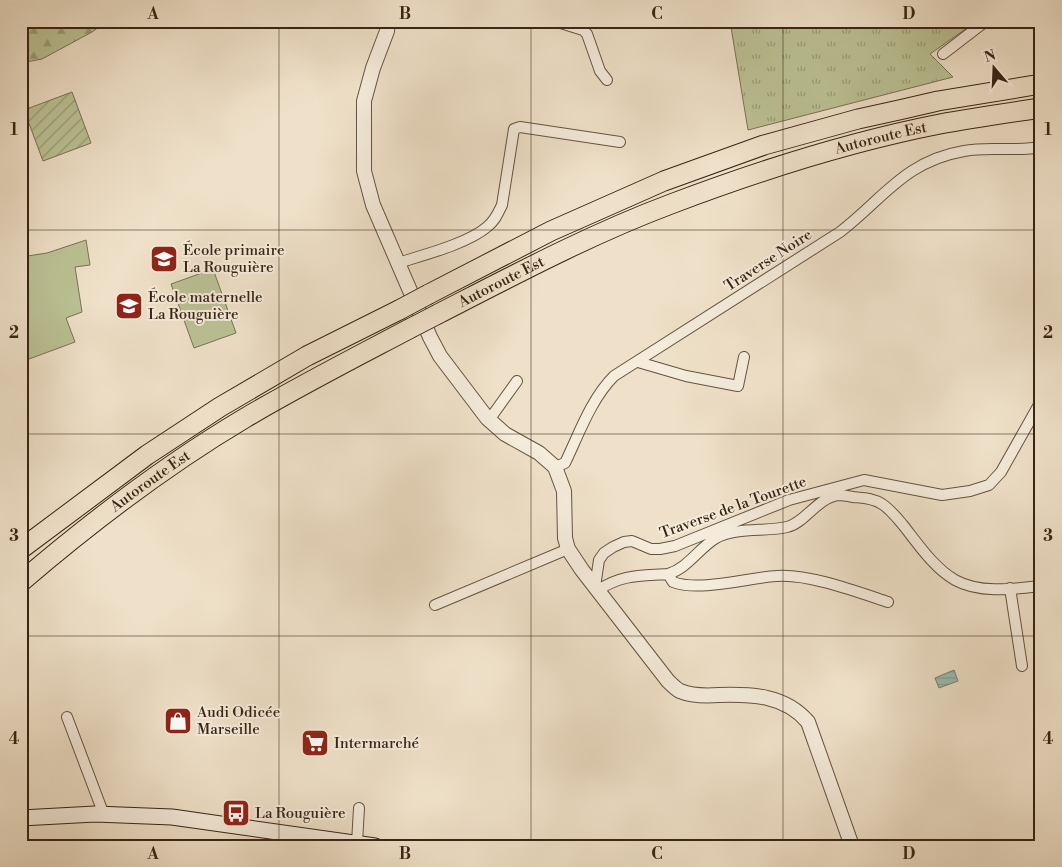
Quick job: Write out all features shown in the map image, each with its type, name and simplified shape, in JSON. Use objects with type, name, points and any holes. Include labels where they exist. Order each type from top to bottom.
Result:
[{"type":"highway","name":"Autoroute Est","points":[[21,549],[147,455],[220,407],[308,356],[551,231],[664,181],[764,145],[906,108],[1041,84]]},
{"type":"highway","name":"Autoroute Est","points":[[21,582],[109,511],[174,464],[236,424],[409,329],[562,251],[669,204],[844,147],[940,124],[1041,108]]},
{"type":"main road","points":[[21,818],[104,815],[172,817],[375,846]]},
{"type":"street","points":[[388,21],[387,31],[373,68],[364,101],[364,171],[374,205],[430,337],[440,356],[489,420],[505,434],[539,453],[555,467],[564,490],[565,538],[568,549],[668,682],[679,691],[691,694],[765,697],[786,704],[808,722],[852,846]]},
{"type":"street","points":[[554,21],[583,30],[588,34],[600,71],[607,80]]},
{"type":"street","points":[[944,54],[986,21]]},
{"type":"street","points":[[398,263],[453,245],[487,228],[497,216],[502,205],[514,129],[520,127],[620,142]]},
{"type":"street","name":"Traverse Noire","points":[[555,467],[565,463],[605,386],[614,376],[840,232],[901,177],[949,154],[964,150],[1041,147]]},
{"type":"street","points":[[638,362],[686,376],[738,386],[744,357]]},
{"type":"street","points":[[489,420],[517,381]]},
{"type":"street","name":"Traverse de la Tourette","points":[[596,588],[599,560],[604,553],[624,542],[632,541],[651,549],[675,546],[789,500],[864,480],[942,495],[970,491],[989,485],[1001,472],[1041,401]]},
{"type":"street","points":[[596,588],[632,576],[675,572],[716,538],[742,532],[788,527],[799,521],[805,514],[828,498],[839,495],[869,498],[883,504],[931,559],[955,579],[981,588],[1041,586]]},
{"type":"street","points":[[435,605],[568,549]]},
{"type":"street","points":[[668,574],[673,582],[688,585],[777,576],[797,576],[842,587],[888,602]]},
{"type":"street","points":[[1010,588],[1022,666]]},
{"type":"street","points":[[67,717],[104,815]]},
{"type":"street","points":[[358,843],[359,808]]},
{"type":"green space","points":[[21,21],[107,21],[92,32],[42,59],[21,63]]},
{"type":"green space","points":[[730,21],[977,21],[930,54],[953,77],[748,130]]},
{"type":"green space","points":[[72,92],[91,143],[43,161],[24,110]]},
{"type":"green space","points":[[86,240],[90,265],[75,267],[82,312],[66,318],[75,342],[21,362],[21,257],[47,253]]},
{"type":"green space","points":[[213,269],[236,333],[194,348],[171,284]]},
{"type":"water","points":[[954,670],[958,681],[939,688],[935,678]]},
{"type":"place","name":"École primaire La Rouguière","points":[[164,259]]},
{"type":"place","name":"École maternelle La Rouguière","points":[[129,306]]},
{"type":"place","name":"Audi Odicée Marseille","points":[[178,721]]},
{"type":"place","name":"Intermarché","points":[[315,743]]},
{"type":"place","name":"La Rouguière","points":[[236,813]]}]
